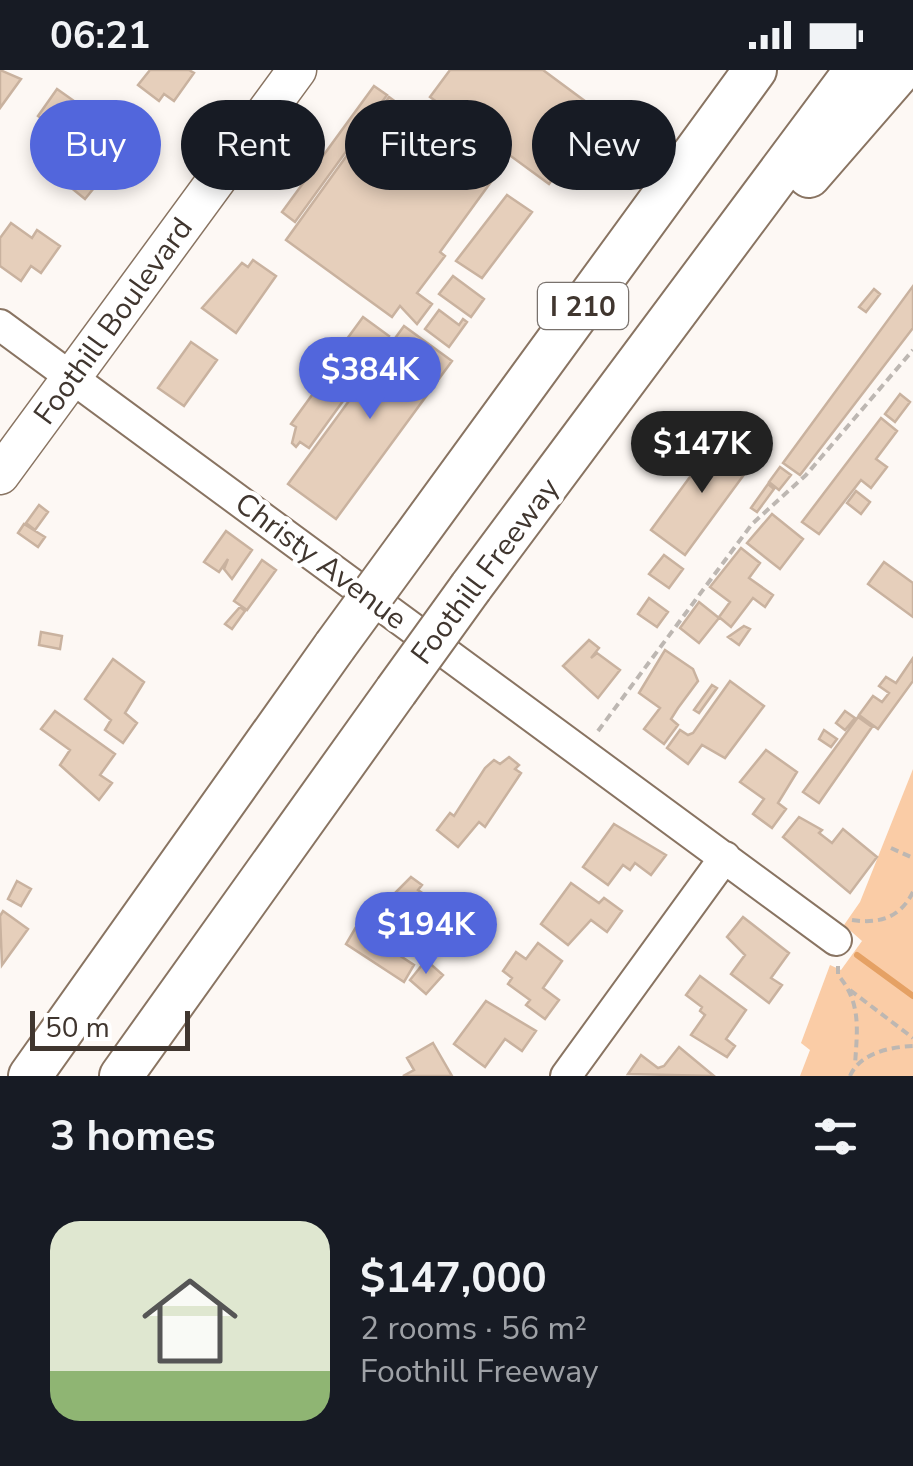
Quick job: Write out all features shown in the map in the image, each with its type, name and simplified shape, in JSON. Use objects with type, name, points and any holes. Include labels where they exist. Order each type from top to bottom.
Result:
[{"type":"highway","points":[[540,366],[730,70]]},
{"type":"highway","name":"I 210","points":[[30,1076],[335,646],[755,70]]},
{"type":"highway","name":"Foothill Freeway","points":[[121,1076],[396,691],[856,70]]},
{"type":"highway","points":[[742,228],[800,188],[901,70]]},
{"type":"main road","name":"Foothill Boulevard","points":[[0,475],[297,70]]},
{"type":"street","name":"Christy Avenue","points":[[0,324],[830,936]]},
{"type":"street","points":[[566,1076],[725,857]]},
{"type":"path","points":[[582,753],[752,524],[806,475],[913,350]]},
{"type":"path","points":[[891,848],[913,858]]},
{"type":"path","points":[[913,892],[900,912],[880,922],[851,920],[830,936],[838,975],[850,990],[913,1038]]},
{"type":"path","points":[[850,990],[858,1017],[855,1065],[850,1076]]},
{"type":"path","points":[[855,1065],[880,1052],[913,1046]]},
{"type":"shaded area","points":[[913,769],[913,1076],[800,1076],[810,1050],[801,1043],[830,965],[841,970],[862,941],[844,925],[860,902]]},
{"type":"building","points":[[0,70],[21,79],[0,108]]},
{"type":"building","points":[[150,70],[194,73],[174,101],[164,94],[158,100],[138,85]]},
{"type":"building","points":[[450,70],[543,70],[583,100],[532,100],[532,172],[512,157],[512,100],[430,97]]},
{"type":"building","points":[[374,86],[387,95],[383,100],[364,100]]},
{"type":"building","points":[[57,89],[73,100],[49,100]]},
{"type":"building","points":[[345,126],[345,153],[325,181],[325,153]]},
{"type":"building","points":[[345,158],[345,190],[485,190],[440,252],[445,256],[417,293],[432,304],[417,324],[400,306],[392,317],[286,240]]},
{"type":"building","points":[[74,190],[92,190],[85,199]]},
{"type":"building","points":[[298,190],[318,190],[295,222],[282,212]]},
{"type":"building","points":[[507,195],[532,212],[482,278],[456,261]]},
{"type":"building","points":[[11,223],[32,238],[37,230],[60,246],[41,273],[31,266],[21,281],[0,266],[0,238]]},
{"type":"building","points":[[253,260],[276,276],[236,333],[202,308],[242,263],[248,267]]},
{"type":"building","points":[[453,276],[484,299],[471,317],[439,294]]},
{"type":"building","points":[[913,286],[913,328],[800,475],[783,463]]},
{"type":"building","points":[[874,289],[880,294],[866,312],[859,307]]},
{"type":"building","points":[[439,310],[459,325],[463,319],[467,322],[449,347],[425,329]]},
{"type":"building","points":[[363,317],[389,336],[351,388],[325,369]]},
{"type":"building","points":[[404,326],[452,361],[336,519],[288,484]]},
{"type":"building","points":[[191,342],[217,360],[184,406],[158,388]]},
{"type":"building","points":[[328,373],[351,390],[309,448],[300,442],[296,447],[292,443],[296,427],[291,424]]},
{"type":"building","points":[[900,394],[910,402],[895,422],[885,414]]},
{"type":"building","points":[[881,418],[897,431],[876,459],[887,467],[871,488],[861,480],[819,534],[802,522]]},
{"type":"building","points":[[720,436],[754,461],[685,555],[651,530]]},
{"type":"building","points":[[780,467],[791,475],[779,490],[769,482]]},
{"type":"building","points":[[768,484],[774,489],[757,512],[751,508]]},
{"type":"building","points":[[856,491],[870,502],[861,514],[847,503]]},
{"type":"building","points":[[39,505],[48,512],[35,530],[26,523]]},
{"type":"building","points":[[772,514],[803,539],[780,569],[747,543]]},
{"type":"building","points":[[24,524],[45,537],[38,547],[18,533]]},
{"type":"building","points":[[226,531],[252,550],[232,579],[224,569],[228,559],[219,572],[204,562]]},
{"type":"building","points":[[741,548],[760,563],[749,578],[773,595],[765,607],[753,598],[731,627],[719,617],[730,602],[710,587]]},
{"type":"building","points":[[664,555],[683,569],[669,588],[649,574]]},
{"type":"building","points":[[262,560],[276,570],[247,610],[234,601]]},
{"type":"building","points":[[884,562],[913,583],[913,617],[868,584]]},
{"type":"building","points":[[649,598],[668,612],[657,627],[638,614]]},
{"type":"building","points":[[699,602],[719,618],[699,643],[680,628]]},
{"type":"building","points":[[240,607],[245,611],[232,629],[225,624]]},
{"type":"building","points":[[744,626],[750,629],[739,645],[728,637]]},
{"type":"building","points":[[41,632],[62,636],[60,649],[39,645]]},
{"type":"building","points":[[589,640],[599,648],[591,658],[597,653],[620,670],[598,698],[563,666]]},
{"type":"building","points":[[665,650],[693,669],[698,681],[671,719],[678,725],[664,744],[644,729],[660,708],[639,693]]},
{"type":"building","points":[[913,658],[913,681],[878,729],[859,715],[873,696],[882,702],[889,693],[879,686],[886,677],[896,683]]},
{"type":"building","points":[[113,659],[144,682],[125,713],[137,723],[123,743],[105,730],[111,720],[85,699]]},
{"type":"building","points":[[730,681],[764,706],[725,758],[702,745],[688,764],[667,748],[680,730],[688,735],[693,733]]},
{"type":"building","points":[[712,685],[717,688],[699,713],[694,710]]},
{"type":"building","points":[[55,711],[115,754],[100,775],[112,783],[99,800],[60,765],[70,750],[41,729]]},
{"type":"building","points":[[845,711],[855,718],[845,730],[836,723]]},
{"type":"building","points":[[858,717],[872,727],[819,803],[803,792]]},
{"type":"building","points":[[824,730],[837,739],[831,747],[819,739]]},
{"type":"building","points":[[766,750],[797,772],[778,803],[786,809],[772,828],[753,814],[764,799],[740,782]]},
{"type":"building","points":[[509,757],[519,765],[515,769],[521,773],[485,827],[479,822],[458,847],[437,830],[450,813],[454,816],[485,768],[494,760],[500,764]]},
{"type":"building","points":[[799,817],[822,830],[819,833],[832,843],[843,829],[877,857],[850,893],[783,837]]},
{"type":"building","points":[[614,824],[666,855],[651,875],[635,863],[630,870],[623,865],[608,885],[583,867]]},
{"type":"building","points":[[411,877],[422,885],[418,890],[451,913],[427,945],[386,915],[401,895],[396,892]]},
{"type":"building","points":[[17,881],[31,889],[21,906],[8,899]]},
{"type":"building","points":[[571,883],[599,903],[604,898],[622,911],[607,932],[591,920],[568,945],[541,924]]},
{"type":"building","points":[[3,911],[28,929],[2,965],[0,916]]},
{"type":"building","points":[[743,917],[789,953],[771,978],[782,985],[769,1003],[731,974],[745,955],[727,937]]},
{"type":"building","points":[[446,925],[462,937],[455,946],[439,933]]},
{"type":"building","points":[[356,927],[414,965],[404,982],[346,944]]},
{"type":"building","points":[[538,943],[562,961],[543,988],[559,1000],[545,1019],[526,1005],[530,1000],[508,984],[512,978],[503,971],[516,952],[526,959]]},
{"type":"building","points":[[426,960],[443,975],[426,994],[410,980]]},
{"type":"building","points":[[700,976],[746,1010],[726,1039],[735,1046],[727,1057],[691,1035],[705,1015],[700,1011],[702,1007],[686,995]]},
{"type":"building","points":[[486,1001],[536,1031],[522,1051],[505,1039],[485,1067],[454,1044]]},
{"type":"building","points":[[433,1043],[452,1076],[403,1076],[414,1070],[407,1058]]},
{"type":"building","points":[[679,1047],[714,1076],[628,1074],[641,1055],[658,1068]]},
{"type":"waterway","points":[[857,955],[913,996]]}]
